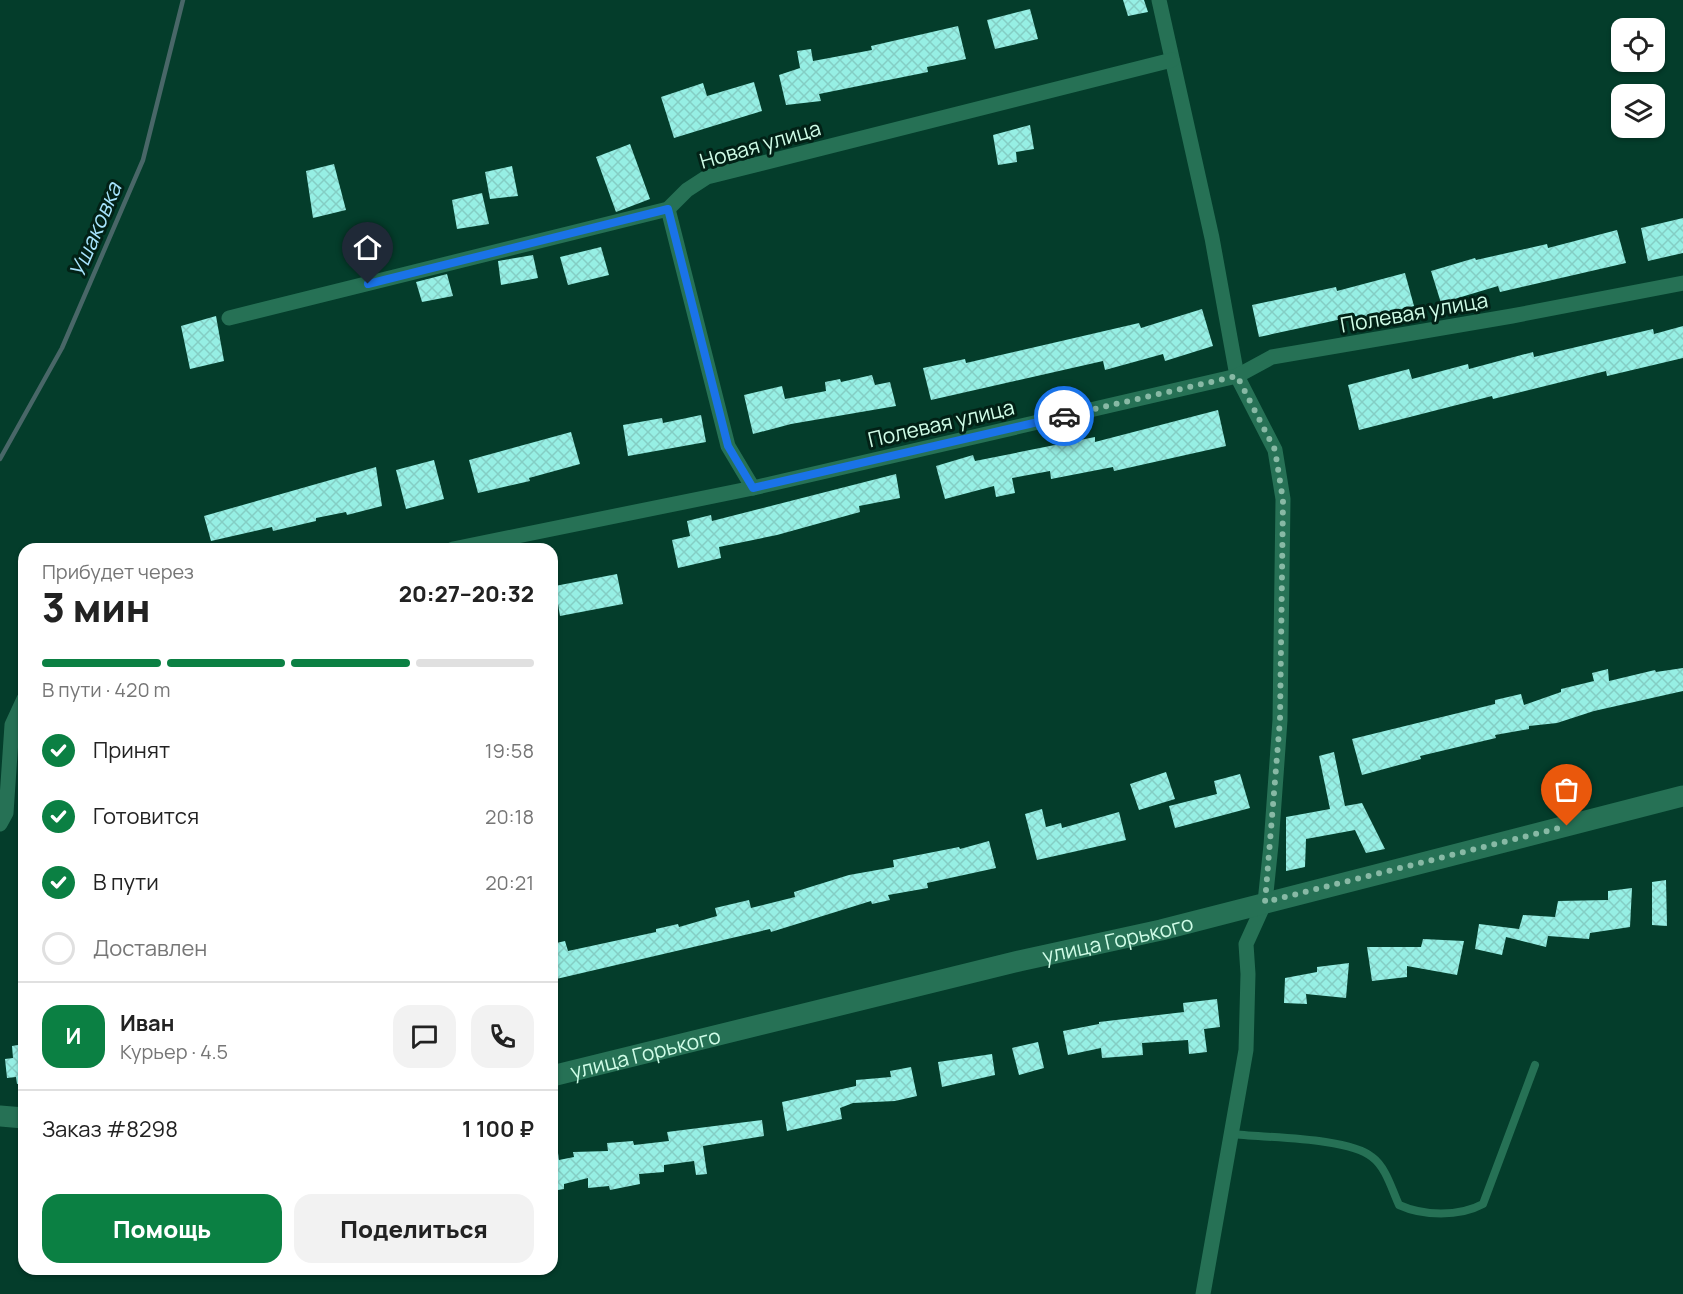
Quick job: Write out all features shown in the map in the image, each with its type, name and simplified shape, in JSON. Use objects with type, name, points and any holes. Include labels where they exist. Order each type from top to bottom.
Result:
[{"type":"main road","name":"улица Горького","points":[[558,1075],[1019,961],[1161,930],[1683,796]]},
{"type":"main road","points":[[0,1116],[18,1118]]},
{"type":"street","points":[[1159,0],[1212,238],[1237,376],[1275,450],[1283,500],[1280,720],[1265,902],[1246,944],[1248,974],[1246,1050],[1203,1294]]},
{"type":"street","name":"Новая улица","points":[[229,318],[668,209],[687,190],[707,177],[1172,60]]},
{"type":"street","points":[[668,209],[728,446],[753,488]]},
{"type":"street","name":"Полевая улица","points":[[483,543],[753,488],[1237,376],[1272,357],[1512,316],[1683,283]]},
{"type":"street","points":[[0,824],[6,813],[12,726],[18,712]]},
{"type":"lane","points":[[1232,1134],[1351,1146],[1372,1157],[1381,1167],[1399,1205],[1415,1212],[1468,1212],[1483,1204],[1535,1065]]},
{"type":"building","points":[[1123,0],[1144,0],[1148,12],[1128,16]]},
{"type":"building","points":[[1030,9],[1038,39],[995,49],[987,20]]},
{"type":"building","points":[[958,26],[966,59],[927,67],[928,72],[819,94],[821,101],[786,105],[779,75],[800,68],[797,51],[811,49],[813,61],[872,50],[871,46]]},
{"type":"building","points":[[754,82],[762,111],[674,138],[661,97],[703,83],[707,96]]},
{"type":"building","points":[[1030,125],[1034,149],[1016,152],[1017,162],[998,165],[993,135]]},
{"type":"building","points":[[630,144],[650,199],[616,212],[596,157]]},
{"type":"building","points":[[334,164],[346,210],[313,218],[306,171]]},
{"type":"building","points":[[512,166],[518,196],[490,199],[485,172]]},
{"type":"building","points":[[482,193],[489,224],[457,229],[452,200]]},
{"type":"building","points":[[1683,218],[1683,253],[1648,261],[1641,228]]},
{"type":"building","points":[[1617,230],[1626,263],[1500,292],[1498,286],[1441,303],[1431,271],[1475,258],[1476,260],[1547,244],[1548,248]]},
{"type":"building","points":[[601,247],[609,275],[568,285],[560,257]]},
{"type":"building","points":[[533,255],[538,278],[501,285],[498,261]]},
{"type":"building","points":[[1405,273],[1414,306],[1357,321],[1356,316],[1259,337],[1252,305],[1336,287],[1337,291]]},
{"type":"building","points":[[447,274],[453,296],[422,302],[416,282]]},
{"type":"building","points":[[1202,309],[1213,346],[1165,361],[1163,354],[1105,370],[1103,361],[931,400],[923,368],[965,359],[966,363],[1139,323],[1141,328]]},
{"type":"building","points":[[216,316],[224,361],[190,369],[181,326]]},
{"type":"building","points":[[1683,326],[1683,358],[1607,376],[1606,371],[1493,399],[1492,396],[1359,430],[1348,385],[1409,369],[1412,379],[1468,364],[1469,369],[1533,352],[1534,357],[1653,329],[1654,334]]},
{"type":"building","points":[[872,375],[875,385],[890,382],[896,406],[791,424],[753,434],[744,395],[782,386],[785,399],[826,391],[825,382],[840,379],[841,382]]},
{"type":"building","points":[[1218,410],[1226,446],[1114,471],[1113,467],[1051,479],[1050,471],[1012,478],[1015,493],[996,497],[994,486],[945,499],[936,466],[973,455],[975,461],[1095,437],[1095,442]]},
{"type":"building","points":[[701,415],[706,442],[628,456],[623,425],[662,418],[663,423]]},
{"type":"building","points":[[571,432],[580,464],[529,478],[530,481],[478,493],[469,460]]},
{"type":"building","points":[[434,460],[444,499],[406,509],[396,470]]},
{"type":"building","points":[[376,467],[382,506],[347,515],[346,512],[316,518],[316,521],[273,531],[272,527],[211,541],[204,516]]},
{"type":"building","points":[[896,474],[900,498],[859,506],[860,512],[777,535],[719,547],[721,558],[678,568],[672,540],[690,536],[687,521],[711,515],[712,521]]},
{"type":"building","points":[[617,574],[623,604],[560,616],[558,585]]},
{"type":"building","points":[[1683,668],[1683,691],[1594,711],[1557,723],[1529,726],[1529,729],[1495,735],[1496,738],[1420,756],[1421,759],[1362,775],[1352,739],[1495,704],[1495,700],[1521,694],[1524,705],[1561,692],[1561,689],[1594,681],[1592,673],[1608,669],[1609,681],[1655,670],[1656,672]]},
{"type":"building","points":[[1334,752],[1345,806],[1362,803],[1385,849],[1366,853],[1355,830],[1306,839],[1305,867],[1286,871],[1286,817],[1330,809],[1319,756]]},
{"type":"building","points":[[1166,772],[1175,799],[1139,810],[1130,784]]},
{"type":"building","points":[[1240,774],[1250,808],[1175,828],[1169,806],[1217,794],[1214,781]]},
{"type":"building","points":[[1042,809],[1046,827],[1061,823],[1062,828],[1119,812],[1126,840],[1037,860],[1025,814]]},
{"type":"building","points":[[989,841],[996,868],[927,883],[928,888],[888,895],[890,900],[872,904],[871,901],[771,932],[770,929],[558,979],[558,943],[565,941],[568,951],[656,932],[656,929],[678,924],[679,927],[717,916],[715,908],[749,900],[751,908],[795,897],[794,892],[849,875],[894,867],[893,860],[959,847],[960,849]]},
{"type":"building","points":[[1666,880],[1667,926],[1652,925],[1652,882]]},
{"type":"building","points":[[1632,888],[1630,927],[1590,933],[1589,939],[1548,936],[1546,947],[1506,937],[1502,955],[1475,949],[1479,924],[1519,929],[1523,915],[1555,917],[1558,901],[1608,900],[1608,891]]},
{"type":"building","points":[[1423,939],[1464,941],[1457,975],[1407,966],[1407,977],[1372,981],[1367,947],[1421,947]]},
{"type":"building","points":[[1349,963],[1346,998],[1306,994],[1307,1004],[1284,1003],[1285,978],[1317,972],[1317,967]]},
{"type":"building","points":[[1217,999],[1220,1027],[1204,1029],[1207,1052],[1189,1054],[1188,1040],[1142,1043],[1143,1055],[1102,1058],[1101,1048],[1068,1055],[1063,1031],[1099,1024],[1099,1022],[1184,1012],[1183,1003]]},
{"type":"building","points":[[1038,1042],[1044,1068],[1019,1075],[1012,1048]]},
{"type":"building","points":[[18,1045],[18,1084],[16,1077],[7,1078],[5,1059],[13,1058],[12,1046]]},
{"type":"building","points":[[992,1054],[995,1075],[942,1087],[938,1062]]},
{"type":"building","points":[[911,1067],[917,1096],[895,1101],[853,1103],[840,1108],[842,1119],[787,1131],[782,1102],[856,1086],[856,1080],[891,1077],[890,1071]]},
{"type":"building","points":[[762,1120],[764,1136],[703,1146],[707,1174],[696,1175],[694,1161],[664,1165],[664,1172],[639,1174],[640,1184],[610,1190],[609,1186],[588,1188],[588,1178],[564,1184],[564,1189],[558,1190],[558,1153],[559,1160],[574,1157],[573,1152],[608,1151],[607,1143],[633,1141],[634,1145],[669,1141],[667,1132]]},
{"type":"waterway","name":"Ушаковка","points":[[0,459],[62,348],[143,160],[183,0]]},
{"type":"way so far","points":[[1064,416],[1237,376],[1275,450],[1283,500],[1280,720],[1265,902],[1567,826]]},
{"type":"route","points":[[368,284],[668,209],[728,446],[753,488],[1064,416]]}]
